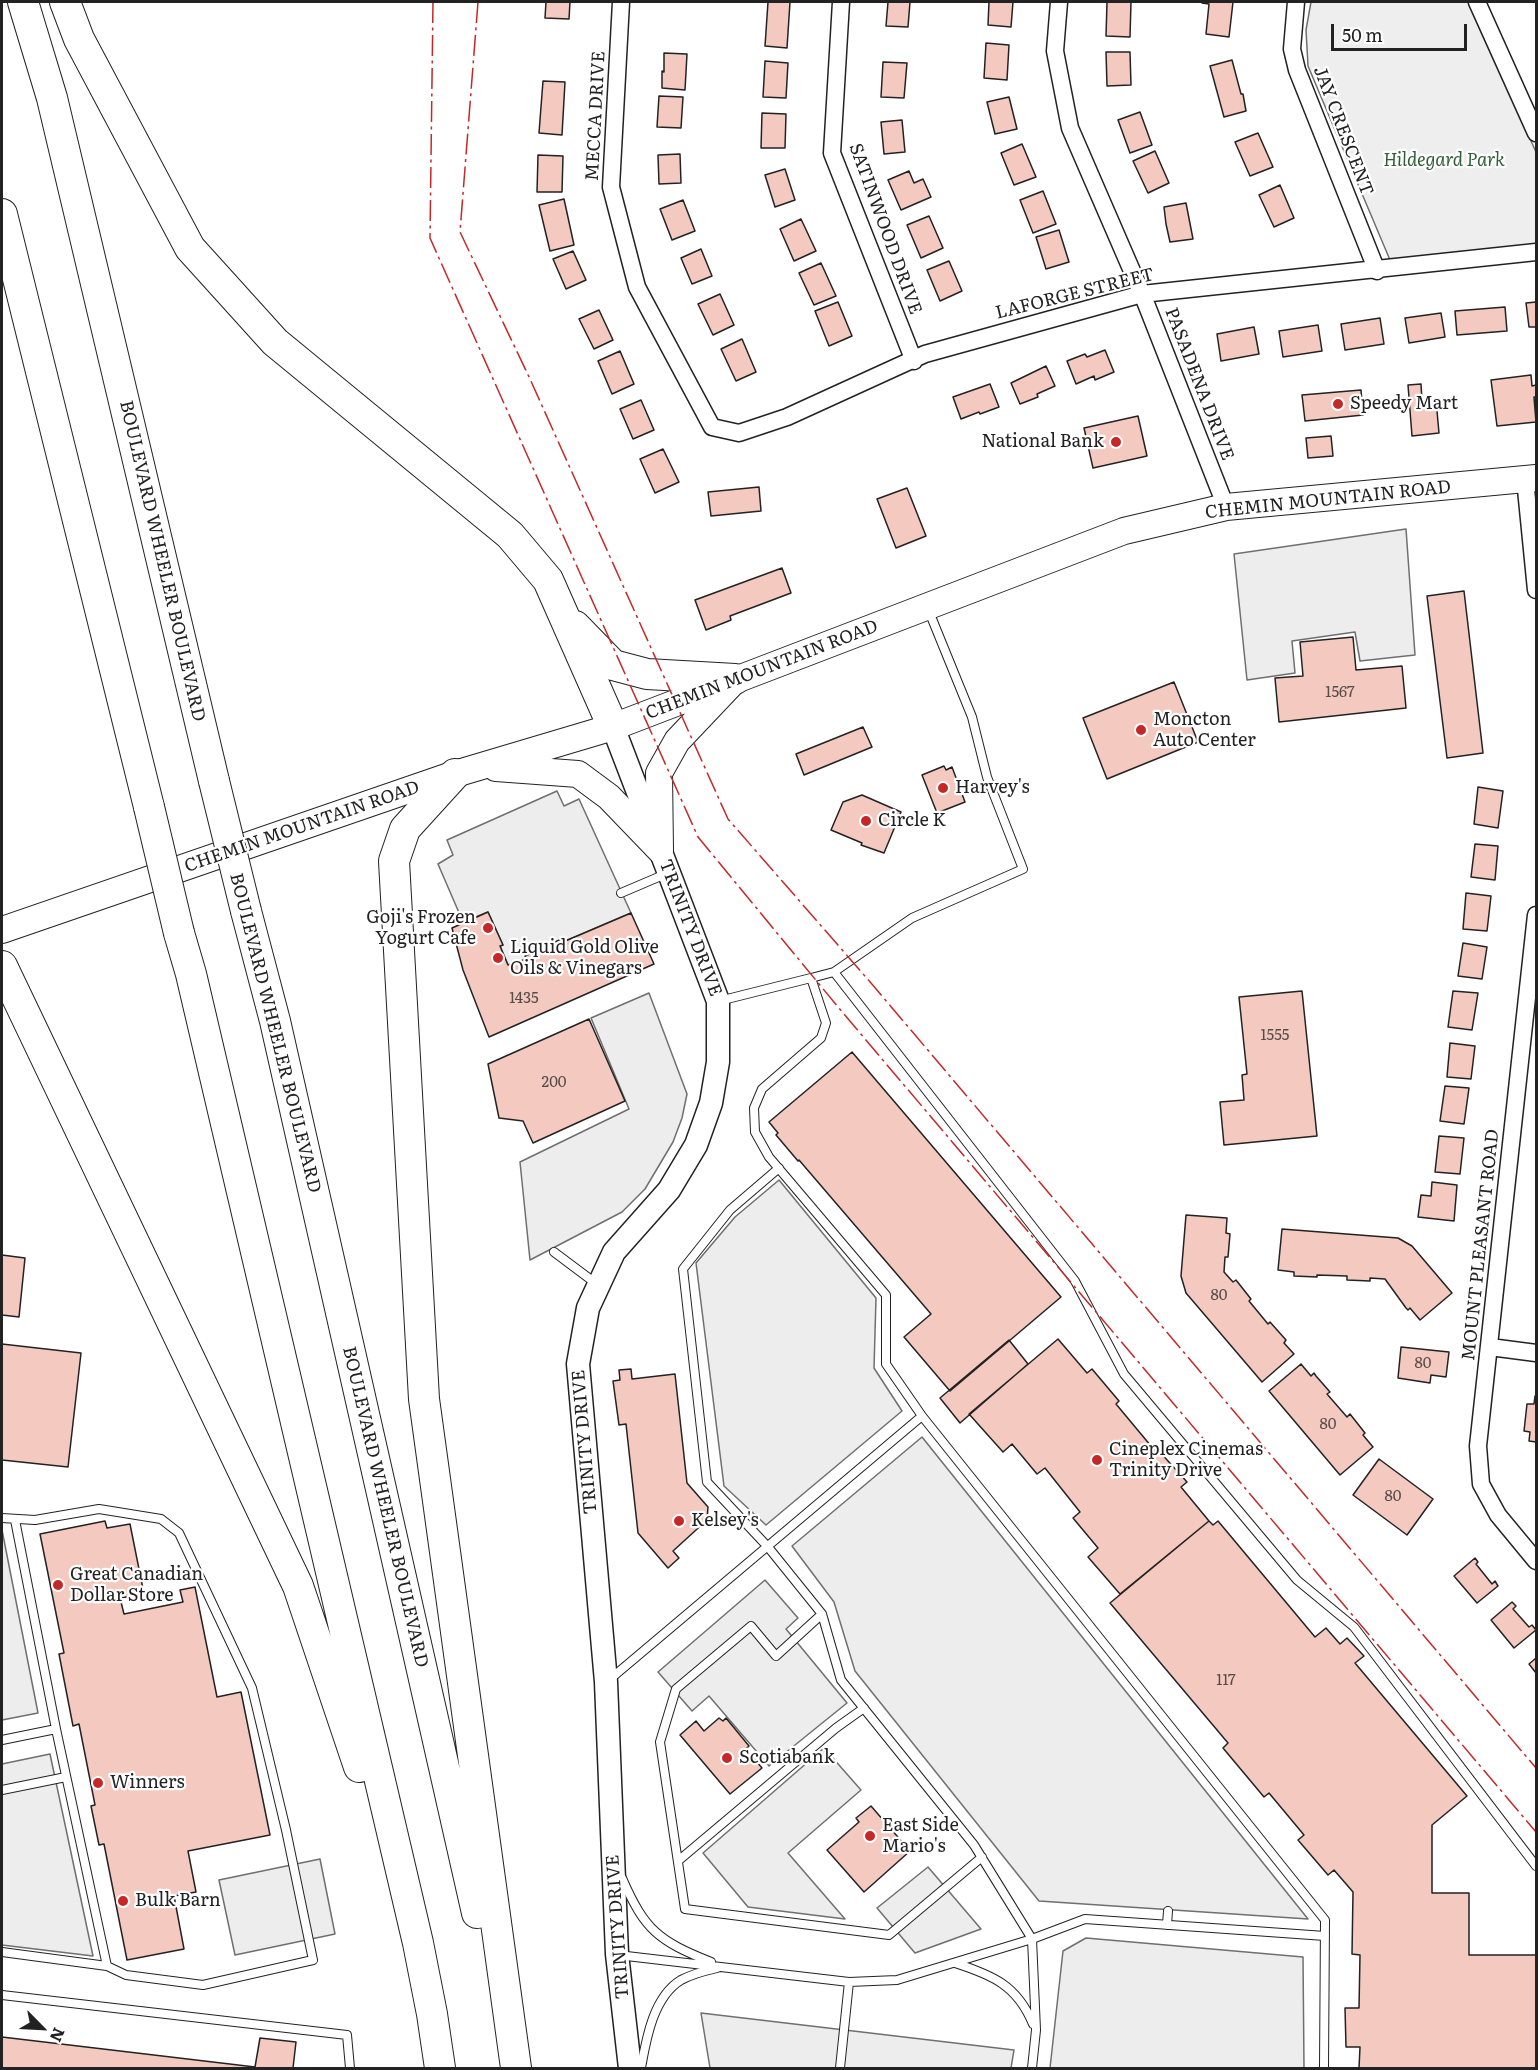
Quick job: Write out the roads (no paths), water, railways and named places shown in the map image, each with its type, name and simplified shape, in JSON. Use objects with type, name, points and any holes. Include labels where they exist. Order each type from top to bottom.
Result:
[{"type":"highway","name":"BOULEVARD WHEELER BOULEVARD","points":[[23,2],[54,110],[214,781],[275,1021],[514,2068]]},
{"type":"highway","points":[[65,2],[79,39],[190,248],[275,342],[510,535],[548,580],[613,727]]},
{"type":"highway","points":[[2,214],[194,986],[418,1944],[440,2068]]},
{"type":"highway","points":[[561,610],[614,665],[647,674],[735,680]]},
{"type":"highway","points":[[467,771],[405,829],[394,861],[424,1399],[514,2068]]},
{"type":"highway","points":[[2,966],[298,1586],[418,1944]]},
{"type":"main road","name":"CHEMIN MOUNTAIN ROAD","points":[[2,930],[467,771],[613,727],[1124,531],[1227,507],[1531,479]]},
{"type":"main road","points":[[665,861],[659,773],[677,741],[735,680]]},
{"type":"main road","points":[[467,771],[578,774],[609,796],[665,861]]},
{"type":"street","name":"MECCA DRIVE","points":[[621,2],[611,187],[637,287],[712,427]]},
{"type":"street","name":"SATINWOOD DRIVE","points":[[841,2],[832,153],[914,361]]},
{"type":"street","name":"PASADENA DRIVE","points":[[1059,2],[1055,51],[1070,128],[1142,294],[1227,507]]},
{"type":"street","name":"JAY CRESCENT","points":[[1296,2],[1292,49],[1297,70],[1377,271]]},
{"type":"street","points":[[1477,2],[1536,133]]},
{"type":"street","name":"LAFORGE STREET","points":[[712,427],[739,433],[787,417],[925,354],[1142,294],[1377,271],[1536,252]]},
{"type":"street","points":[[1531,479],[1536,590]]},
{"type":"street","name":"TRINITY DRIVE","points":[[613,727],[718,1001],[718,1062],[711,1103],[696,1145],[669,1190],[614,1252],[588,1308],[578,1364],[606,1682],[617,1954],[630,2068]]},
{"type":"street","name":"MOUNT PLEASANT ROAD","points":[[1536,915],[1478,1446],[1481,1484],[1498,1515],[1536,1561]]},
{"type":"street","points":[[1490,1347],[1536,1353]]},
{"type":"lane","points":[[718,1001],[834,972],[912,918],[1023,869],[987,777],[972,717],[927,606]]},
{"type":"lane","points":[[621,893],[665,861]]},
{"type":"lane","points":[[834,972],[1075,1281],[1124,1374],[1297,1580],[1354,1627],[1536,1866]]},
{"type":"lane","points":[[811,978],[826,1023],[821,1038],[762,1089],[754,1108],[755,1132],[769,1156],[886,1295],[885,1364],[922,1416],[1325,1920],[1324,2068]]},
{"type":"lane","points":[[779,1168],[730,1210],[683,1269],[707,1482],[768,1547],[822,1614],[841,1680],[974,1845],[1032,1939],[1036,2030],[1032,2068]]},
{"type":"lane","points":[[554,1252],[598,1285]]},
{"type":"lane","points":[[606,1682],[922,1416]]},
{"type":"lane","points":[[2,1518],[35,1520],[99,1509],[161,1519],[179,1533],[252,1688],[286,1830],[313,1960],[202,1985],[126,1974],[107,1966],[2,1952]]},
{"type":"lane","points":[[15,1520],[56,1729],[107,1966]]},
{"type":"lane","points":[[822,1614],[776,1656],[751,1626],[676,1689],[660,1742],[686,1909],[889,1935],[982,1857]]},
{"type":"lane","points":[[678,1861],[836,1728],[864,1708]]},
{"type":"lane","points":[[2,1740],[56,1729]]},
{"type":"lane","points":[[2,1790],[66,1777]]},
{"type":"lane","points":[[613,1858],[640,1916],[658,1935],[676,1948],[722,1967]]},
{"type":"lane","points":[[1167,1925],[1168,1911]]},
{"type":"lane","points":[[617,1954],[849,1982],[897,1980],[1032,1939],[1085,1919],[1325,1936]]},
{"type":"lane","points":[[954,1963],[985,1973],[1005,1984],[1028,2010],[1036,2030]]},
{"type":"lane","points":[[641,2068],[645,2046],[659,2005],[668,1991],[680,1981],[697,1973],[722,1967]]},
{"type":"lane","points":[[840,2068],[849,1982]]},
{"type":"lane","points":[[2,1995],[347,2035],[350,2068]]},
{"type":"place","name":"Speedy Mart","points":[[1338,404]]},
{"type":"place","name":"National Bank","points":[[1116,442]]},
{"type":"place","name":"Moncton Auto Center","points":[[1141,730]]},
{"type":"place","name":"Harvey's","points":[[943,788]]},
{"type":"place","name":"Circle K","points":[[866,821]]},
{"type":"place","name":"Goji's Frozen Yogurt Cafe","points":[[488,928]]},
{"type":"place","name":"Liquid Gold Olive Oils & Vinegars","points":[[498,958]]},
{"type":"place","name":"Cineplex Cinemas Trinity Drive","points":[[1097,1460]]},
{"type":"place","name":"Kelsey's","points":[[679,1521]]},
{"type":"place","name":"Great Canadian Dollar Store","points":[[58,1585]]},
{"type":"place","name":"Scotiabank","points":[[727,1758]]},
{"type":"place","name":"Winners","points":[[98,1783]]},
{"type":"place","name":"East Side Mario's","points":[[870,1836]]},
{"type":"place","name":"Bulk Barn","points":[[123,1901]]},
{"type":"park label","name":"Hildegard Park","points":[[1444,161]]}]
